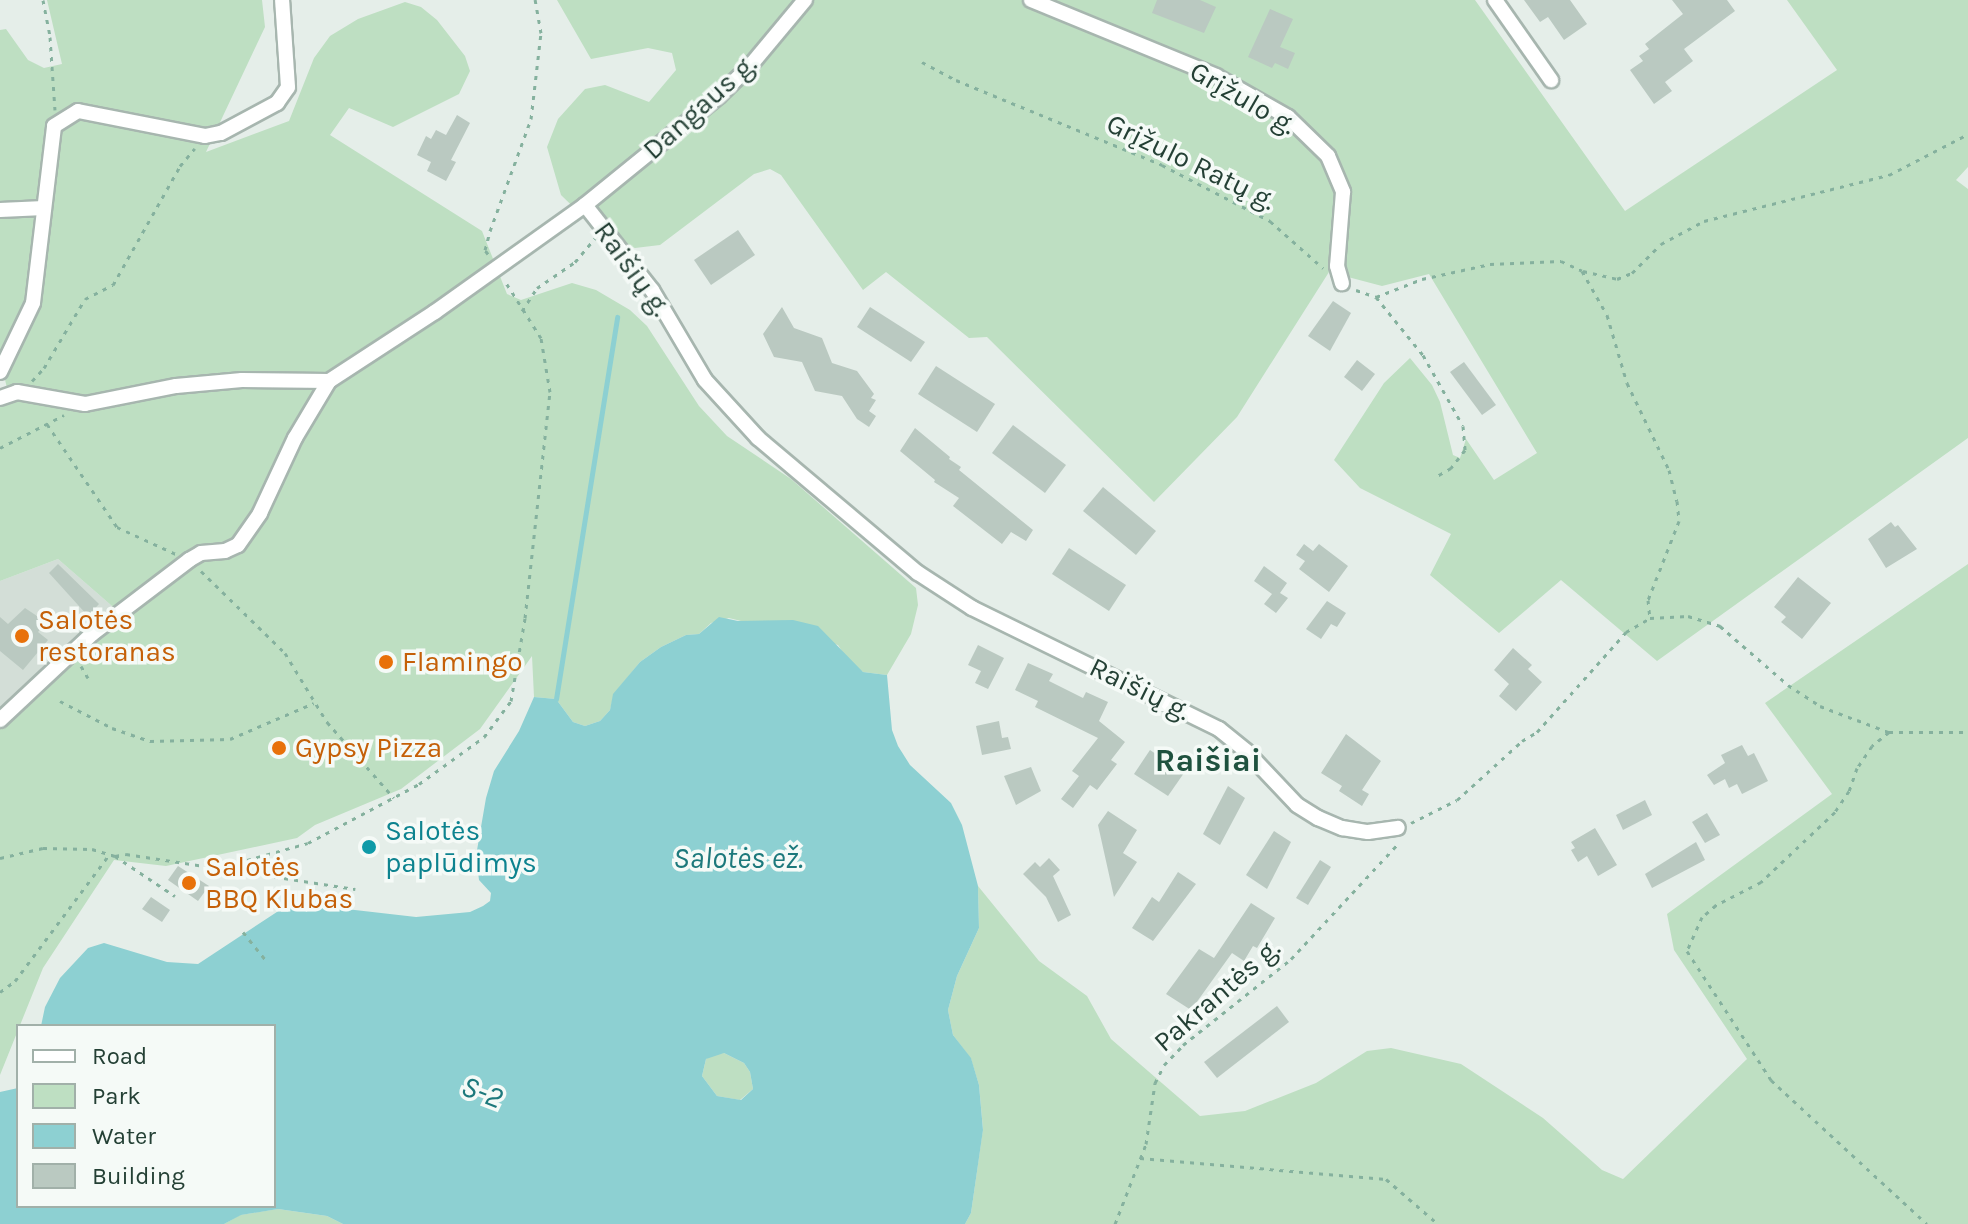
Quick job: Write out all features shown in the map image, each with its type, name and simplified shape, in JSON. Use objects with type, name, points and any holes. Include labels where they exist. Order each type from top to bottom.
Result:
[{"type":"street","points":[[0,372],[33,303],[54,126],[78,111],[205,136],[221,133],[277,103],[288,87],[282,0]]},
{"type":"street","name":"Dangaus g.","points":[[329,381],[585,205],[719,96],[750,66],[805,0]]},
{"type":"street","name":"Grįžulo g.","points":[[1031,0],[1216,76],[1288,117],[1328,156],[1343,192],[1337,266],[1342,283]]},
{"type":"street","points":[[1495,0],[1551,80]]},
{"type":"street","name":"Raišių g.","points":[[585,205],[652,290],[705,380],[758,438],[918,573],[972,608],[1219,729],[1246,751],[1297,805],[1318,818],[1342,828],[1368,832],[1398,828]]},
{"type":"street","points":[[0,210],[44,208]]},
{"type":"street","points":[[0,379],[17,392],[85,404],[176,386],[242,380],[329,381]]},
{"type":"street","points":[[0,720],[92,634],[189,560],[201,553],[225,551],[238,545],[329,381]]},
{"type":"street","points":[[0,398],[17,392]]},
{"type":"path","points":[[43,0],[55,87],[54,126]]},
{"type":"path","points":[[218,868],[308,843],[419,784],[484,737],[511,701],[525,618],[550,392],[541,338],[485,250],[531,119],[541,33],[535,0]]},
{"type":"path","name":"Grįžulo Ratų g.","points":[[922,62],[956,80],[1146,157],[1270,221],[1342,283],[1376,297]]},
{"type":"path","points":[[1437,476],[1451,468],[1465,450],[1463,426],[1423,355],[1376,297],[1422,279],[1490,264],[1561,261],[1582,271],[1617,279],[1632,273],[1661,244],[1704,221],[1889,175],[1968,134]]},
{"type":"path","points":[[17,392],[44,368],[85,299],[113,285],[180,166],[205,136]]},
{"type":"path","points":[[522,311],[537,288],[575,262],[604,228]]},
{"type":"path","points":[[1582,271],[1607,315],[1627,383],[1669,470],[1677,501],[1679,521],[1648,600],[1650,618]]},
{"type":"path","points":[[0,448],[85,404]]},
{"type":"path","points":[[47,424],[117,527],[189,560],[285,653],[314,703],[394,798]]},
{"type":"path","points":[[1398,828],[1423,819],[1457,800],[1550,720],[1626,632],[1650,618],[1688,616],[1720,626],[1788,685],[1820,706],[1889,732],[1968,732]]},
{"type":"path","points":[[60,701],[112,728],[150,741],[230,739],[314,703]]},
{"type":"path","points":[[1889,732],[1872,746],[1857,768],[1849,791],[1835,812],[1761,882],[1716,905],[1702,917],[1687,951],[1771,1080],[1927,1224]]},
{"type":"path","name":"Pakrantės g.","points":[[1115,1224],[1151,1126],[1155,1083],[1164,1065],[1183,1045],[1291,959],[1390,856],[1400,838],[1398,828]]},
{"type":"path","points":[[0,858],[72,846],[112,855],[126,854],[355,889]]},
{"type":"path","points":[[112,855],[175,896]]},
{"type":"path","points":[[0,992],[15,981],[112,855]]},
{"type":"path","points":[[243,932],[267,962]]},
{"type":"path","points":[[1140,1158],[1386,1179],[1438,1224]]},
{"type":"shaded area","points":[[58,559],[112,606],[0,712],[0,581]]},
{"type":"green space","points":[[47,0],[262,0],[265,27],[206,152],[289,121],[314,58],[330,36],[358,19],[405,2],[421,7],[437,20],[465,56],[470,71],[459,94],[393,127],[349,108],[330,135],[482,231],[507,294],[521,300],[572,283],[596,290],[630,310],[647,326],[699,406],[727,436],[791,479],[916,588],[918,605],[911,634],[887,675],[863,672],[849,662],[838,645],[729,618],[711,623],[699,634],[686,635],[661,647],[640,662],[614,694],[610,710],[600,721],[585,726],[573,722],[556,699],[534,697],[532,656],[480,729],[401,789],[315,825],[297,838],[166,866],[114,860],[43,968],[20,1024],[16,1024],[16,1035],[0,1075],[0,712],[112,606],[58,559],[0,581],[0,400],[7,388],[0,359],[0,30],[6,29],[28,60],[44,68],[62,64]]},
{"type":"green space","points":[[557,0],[1475,0],[1625,211],[1837,70],[1787,0],[1968,0],[1968,167],[1956,180],[1968,189],[1968,438],[1657,661],[1561,580],[1499,633],[1430,575],[1451,534],[1360,488],[1334,460],[1384,383],[1410,358],[1432,385],[1440,402],[1453,455],[1460,458],[1466,439],[1494,480],[1537,453],[1429,274],[1382,286],[1329,272],[1237,417],[1154,502],[987,337],[969,338],[886,272],[863,290],[781,175],[770,169],[754,174],[660,245],[635,248],[604,237],[561,195],[547,147],[558,119],[585,89],[605,85],[649,102],[676,70],[672,53],[648,48],[591,59]]},
{"type":"green space","points":[[1968,564],[1968,1224],[965,1224],[971,1213],[983,1129],[979,1085],[971,1059],[953,1035],[948,1010],[957,976],[979,928],[978,886],[1039,961],[1087,996],[1111,1039],[1200,1116],[1245,1111],[1316,1083],[1367,1051],[1391,1048],[1461,1064],[1543,1118],[1602,1170],[1623,1179],[1747,1059],[1674,950],[1667,914],[1832,794],[1765,703]]},
{"type":"green space","points":[[724,1053],[744,1063],[750,1072],[753,1089],[740,1100],[717,1096],[702,1076],[706,1059],[713,1054]]},
{"type":"green space","points":[[278,1209],[327,1216],[343,1224],[224,1224],[240,1215]]},
{"type":"water","name":"Salotės ež.","points":[[719,617],[738,621],[793,620],[818,626],[863,672],[887,675],[892,730],[898,746],[910,765],[951,803],[962,825],[978,886],[979,928],[957,976],[948,1010],[953,1035],[971,1058],[979,1085],[983,1130],[971,1213],[965,1224],[343,1224],[327,1216],[278,1209],[241,1215],[224,1224],[0,1224],[0,1092],[16,1088],[16,1208],[276,1208],[276,1024],[41,1024],[45,1007],[60,978],[88,948],[104,943],[167,962],[198,964],[283,908],[320,906],[416,917],[470,912],[483,906],[490,901],[491,893],[479,880],[476,856],[486,798],[494,771],[519,731],[534,697],[556,699],[573,722],[585,726],[600,721],[610,710],[613,694],[640,662],[686,635],[699,634]],"holes":[[[724,1053],[744,1063],[750,1072],[753,1089],[741,1100],[717,1096],[702,1076],[706,1059]]]},
{"type":"building","points":[[1157,0],[1200,0],[1216,7],[1204,33],[1152,13]]},
{"type":"building","points":[[1524,0],[1570,0],[1587,24],[1564,40],[1548,17],[1540,22]]},
{"type":"building","points":[[1672,0],[1727,0],[1735,11],[1684,49],[1693,61],[1665,82],[1672,91],[1654,104],[1630,70],[1643,61],[1639,56],[1649,49],[1645,44],[1683,14]]},
{"type":"building","points":[[1270,9],[1293,19],[1280,47],[1295,53],[1288,69],[1275,63],[1272,68],[1248,57]]},
{"type":"building","points":[[457,115],[470,123],[451,160],[456,162],[446,181],[427,171],[431,162],[417,155],[426,136],[431,139],[436,130],[446,135]]},
{"type":"building","points":[[738,230],[755,255],[711,285],[694,260]]},
{"type":"building","points":[[1333,301],[1351,313],[1330,351],[1308,336]]},
{"type":"building","points":[[782,307],[794,328],[822,338],[832,363],[857,371],[874,394],[871,398],[876,400],[869,411],[876,416],[869,427],[857,419],[842,396],[815,391],[802,362],[774,357],[763,334]]},
{"type":"building","points":[[870,307],[925,342],[911,362],[857,327]]},
{"type":"building","points":[[1357,360],[1375,374],[1362,391],[1344,377]]},
{"type":"building","points":[[1464,362],[1496,405],[1482,415],[1450,372]]},
{"type":"building","points":[[936,366],[995,404],[977,432],[918,394]]},
{"type":"building","points":[[1013,425],[1066,465],[1045,493],[992,453]]},
{"type":"building","points":[[915,428],[961,467],[959,470],[1033,530],[1026,541],[1011,532],[1002,544],[953,506],[959,498],[934,482],[900,451]]},
{"type":"building","points":[[1103,487],[1156,531],[1136,555],[1083,511]]},
{"type":"building","points":[[1891,522],[1895,527],[1898,525],[1917,549],[1886,568],[1868,539]]},
{"type":"building","points":[[1304,544],[1313,551],[1319,544],[1348,566],[1329,592],[1299,569],[1305,561],[1296,555]]},
{"type":"building","points":[[1069,548],[1126,585],[1109,611],[1052,574]]},
{"type":"building","points":[[58,564],[99,604],[88,616],[49,573]]},
{"type":"building","points":[[1264,566],[1287,583],[1280,593],[1288,598],[1276,613],[1264,604],[1272,594],[1254,581]]},
{"type":"building","points":[[1798,577],[1831,603],[1802,639],[1781,622],[1786,617],[1774,607]]},
{"type":"building","points":[[1327,601],[1346,613],[1337,627],[1331,624],[1321,639],[1306,629]]},
{"type":"building","name":"Salotės restoranas","points":[[25,608],[46,622],[38,632],[48,640],[23,670],[0,651],[0,617],[8,624]]},
{"type":"building","points":[[978,645],[1004,658],[988,689],[975,683],[981,671],[968,665]]},
{"type":"building","points":[[1513,648],[1532,665],[1528,669],[1542,682],[1516,711],[1499,696],[1509,684],[1494,670]]},
{"type":"building","points":[[1028,663],[1053,674],[1049,681],[1083,698],[1086,692],[1108,702],[1099,721],[1125,742],[1111,760],[1117,764],[1097,790],[1090,785],[1073,808],[1061,799],[1079,776],[1072,771],[1098,738],[1035,707],[1038,701],[1015,690]]},
{"type":"building","points":[[999,721],[1002,738],[1008,737],[1011,749],[982,755],[976,726]]},
{"type":"building","points":[[1346,734],[1381,761],[1362,790],[1369,794],[1362,806],[1339,791],[1342,786],[1321,773]]},
{"type":"building","points":[[1742,745],[1748,756],[1754,753],[1768,781],[1742,794],[1737,784],[1729,788],[1725,779],[1714,785],[1707,775],[1725,763],[1721,755]]},
{"type":"building","points":[[1150,750],[1184,773],[1168,796],[1134,774]]},
{"type":"building","points":[[1031,767],[1041,791],[1016,805],[1004,776]]},
{"type":"building","points":[[1228,786],[1245,798],[1220,845],[1203,834]]},
{"type":"building","points":[[1645,800],[1652,815],[1623,830],[1616,815]]},
{"type":"building","points":[[1108,811],[1137,830],[1123,853],[1137,862],[1114,897],[1098,825]]},
{"type":"building","points":[[1707,813],[1720,835],[1705,843],[1692,822]]},
{"type":"building","points":[[1595,828],[1617,865],[1598,876],[1587,856],[1578,862],[1571,850],[1575,848],[1571,842]]},
{"type":"building","points":[[1274,831],[1291,842],[1267,889],[1246,875]]},
{"type":"building","points":[[1696,842],[1705,860],[1652,888],[1645,874]]},
{"type":"building","points":[[1049,858],[1060,870],[1053,876],[1071,915],[1058,922],[1046,897],[1023,874],[1035,862],[1040,867]]},
{"type":"building","points":[[1320,860],[1331,867],[1308,905],[1296,898]]},
{"type":"building","name":"Salotės BBQ Klubas","points":[[178,866],[209,886],[198,901],[168,880]]},
{"type":"building","points":[[1178,872],[1196,884],[1153,941],[1132,928],[1152,897],[1159,902]]},
{"type":"building","points":[[151,897],[170,910],[162,922],[142,909]]},
{"type":"building","points":[[1251,903],[1275,918],[1257,948],[1253,946],[1244,961],[1232,953],[1191,1010],[1166,994],[1199,949],[1214,958]]},
{"type":"building","points":[[1277,1006],[1289,1022],[1217,1078],[1204,1062]]},
{"type":"waterway","points":[[556,699],[617,317]]},
{"type":"place","name":"Salotės restoranas","points":[[22,636]]},
{"type":"place","name":"Flamingo","points":[[386,662]]},
{"type":"place","name":"Gypsy Pizza","points":[[279,748]]},
{"type":"place","name":"Salotės paplūdimys","points":[[369,847]]},
{"type":"place","name":"Salotės BBQ Klubas","points":[[189,883]]},
{"type":"district","name":"Raišiai","points":[[1208,761]]},
{"type":"water label","name":"S-2","points":[[482,1092]]}]
